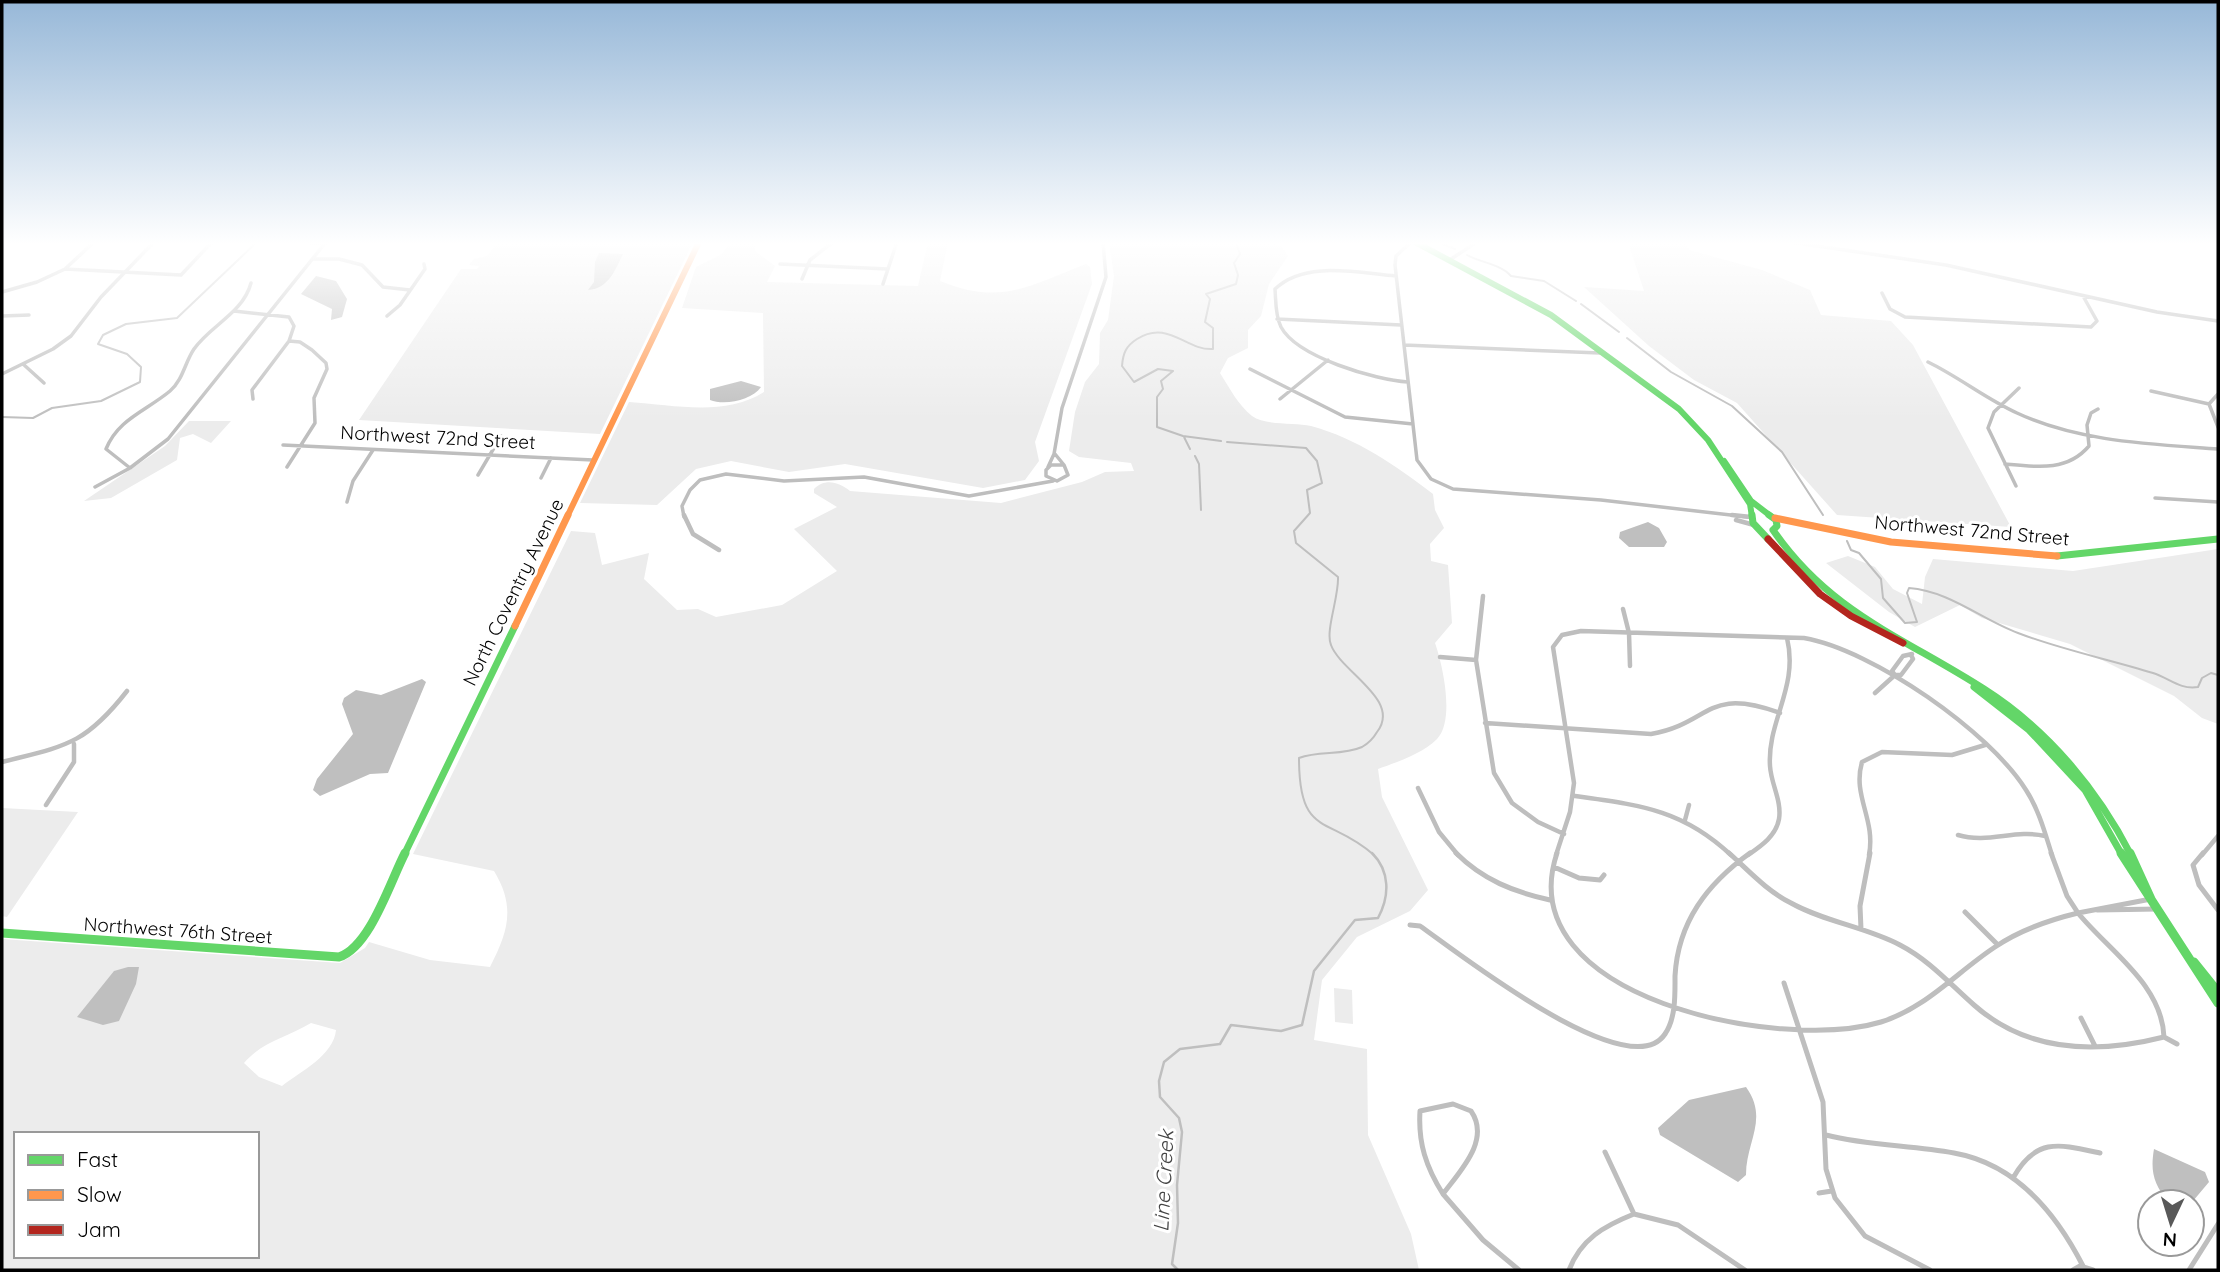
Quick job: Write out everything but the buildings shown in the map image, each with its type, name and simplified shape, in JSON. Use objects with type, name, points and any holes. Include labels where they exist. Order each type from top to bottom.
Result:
[{"type":"street","points":[[2,374],[71,336],[100,301]]},
{"type":"street","points":[[130,468],[106,449],[110,434],[175,386],[197,345],[241,301]]},
{"type":"street","points":[[95,487],[130,468],[168,439],[280,301]]},
{"type":"street","points":[[387,316],[400,301]]},
{"type":"street","name":"North Coventry Avenue","points":[[351,953],[362,941],[399,867],[670,301]]},
{"type":"street","points":[[1035,483],[1054,454],[1062,408],[1098,301]]},
{"type":"street","points":[[1276,301],[1277,319],[1282,332],[1328,360],[1372,380],[1408,383]]},
{"type":"street","points":[[1399,301],[1420,468],[1432,479],[1453,489],[1601,500],[1726,515],[1754,521],[1766,513]]},
{"type":"street","points":[[1527,301],[1551,315],[1679,409],[1696,425],[1751,501],[1766,513],[1775,525],[1782,546],[1814,582],[1850,611],[1903,643],[1914,653],[1967,681],[2029,730],[2085,790],[2134,877],[2218,992]]},
{"type":"street","points":[[1886,301],[1890,309],[1905,317],[2091,327],[2097,321],[2086,301]]},
{"type":"street","points":[[2106,301],[2157,313],[2218,321]]},
{"type":"street","points":[[233,312],[271,313],[289,317],[293,322],[289,341],[252,390],[253,399]]},
{"type":"street","points":[[2,316],[29,315]]},
{"type":"street","points":[[1277,319],[1401,325]]},
{"type":"street","points":[[286,467],[315,423],[314,398],[327,369],[326,363],[312,350],[300,342],[289,341]]},
{"type":"street","points":[[1404,345],[1600,353]]},
{"type":"street","points":[[1280,399],[1328,360]]},
{"type":"street","points":[[1928,362],[2002,405],[2042,422],[2135,441],[2218,449]]},
{"type":"street","points":[[23,364],[44,383]]},
{"type":"street","points":[[1251,369],[1351,419],[1413,424]]},
{"type":"street","points":[[2016,486],[1988,428],[1988,420],[2020,388]]},
{"type":"street","points":[[2151,391],[2209,404]]},
{"type":"street","points":[[2209,404],[2218,394]]},
{"type":"street","points":[[2209,404],[2218,427]]},
{"type":"street","points":[[2005,464],[2047,466],[2075,462],[2089,446],[2087,425],[2091,413],[2098,409]]},
{"type":"street","points":[[478,475],[501,436]]},
{"type":"street","name":"Northwest 72nd Street","points":[[283,445],[593,460]]},
{"type":"street","points":[[347,502],[353,481],[373,450]]},
{"type":"street","points":[[719,550],[697,540],[690,532],[682,506],[690,490],[716,474],[730,472],[802,482],[863,477],[970,496],[1008,492],[1067,477],[1069,472],[1054,454]]},
{"type":"street","points":[[1717,454],[1750,504],[1754,521],[1820,594],[1851,616],[1903,643]]},
{"type":"street","points":[[541,478],[551,458]]},
{"type":"street","points":[[1046,470],[1057,464],[1064,466]]},
{"type":"street","points":[[1046,470],[1053,481]]},
{"type":"street","points":[[2155,498],[2218,502]]},
{"type":"street","points":[[1726,515],[1754,521]]},
{"type":"street","name":"Northwest 72nd Street","points":[[1754,521],[1775,525],[1808,524],[1891,542],[2055,555],[2218,539]]},
{"type":"street","points":[[1483,596],[1476,660],[1494,773],[1502,789],[1524,813],[1564,834]]},
{"type":"street","points":[[1623,609],[1629,633],[1630,666]]},
{"type":"street","points":[[2151,899],[2111,904],[2096,910],[2078,914],[2047,923],[1998,945],[1952,982],[1914,1007],[1880,1022],[1852,1028],[1800,1030],[1735,1024],[1643,998],[1594,969],[1563,931],[1550,900],[1549,885],[1574,796],[1566,729],[1552,653],[1555,642],[1562,635],[1581,631],[1811,639],[1832,645],[1894,676],[1938,704],[1985,745],[2024,786],[2037,810],[2059,880],[2078,914],[2104,946],[2155,998],[2165,1020],[2164,1037]]},
{"type":"street","points":[[1410,925],[1420,926],[1568,1025],[1615,1043],[1640,1048],[1658,1042],[1668,1029],[1675,960],[1687,920],[1709,888],[1769,839],[1779,822],[1780,807],[1770,762],[1791,666],[1787,638]]},
{"type":"street","points":[[1875,693],[1894,676],[1901,675],[1913,659],[1914,653]]},
{"type":"street","points":[[1894,676],[1892,671],[1903,656],[1914,653]]},
{"type":"street","points":[[1440,657],[1476,660]]},
{"type":"street","points":[[2,762],[74,744],[99,727],[127,691]]},
{"type":"street","points":[[1485,723],[1666,732],[1710,707],[1732,703],[1755,704],[1780,713]]},
{"type":"street","points":[[46,805],[74,762],[74,744]]},
{"type":"street","points":[[1861,929],[1860,905],[1873,835],[1857,779],[1859,767],[1867,758],[1882,752],[1952,755],[1985,745]]},
{"type":"street","points":[[1418,789],[1430,819],[1453,851],[1470,867],[1511,892],[1550,900]]},
{"type":"street","points":[[1574,796],[1651,808],[1685,820],[1762,884],[1791,903],[1910,950],[1952,982],[1993,1021],[2018,1035],[2058,1046],[2130,1045],[2164,1037],[2177,1044]]},
{"type":"street","points":[[1685,820],[1689,805]]},
{"type":"street","points":[[1958,835],[1986,842],[2015,832],[2045,836]]},
{"type":"street","points":[[2218,836],[2193,865],[2196,880],[2218,910]]},
{"type":"street","points":[[1554,867],[1591,881],[1600,880],[1604,875]]},
{"type":"street","points":[[2096,910],[2158,909]]},
{"type":"street","points":[[1965,912],[1998,945]]},
{"type":"street","name":"Northwest 76th Street","points":[[2,933],[340,957],[351,953]]},
{"type":"street","points":[[2193,960],[2218,1003]]},
{"type":"street","points":[[1784,983],[1823,1102],[1826,1169],[1832,1191],[1843,1212],[1865,1236],[1930,1270]]},
{"type":"street","points":[[2081,1018],[2095,1046]]},
{"type":"street","points":[[1443,1194],[1467,1162],[1476,1142],[1477,1124],[1469,1109],[1454,1101],[1433,1104],[1420,1111],[1416,1128],[1428,1164],[1443,1194],[1458,1217],[1498,1256],[1519,1270]]},
{"type":"street","points":[[1826,1135],[1867,1145],[1971,1157],[2013,1178],[2053,1216],[2083,1266],[2094,1270]]},
{"type":"street","points":[[2013,1178],[2028,1153],[2043,1146],[2064,1146],[2100,1153]]},
{"type":"street","points":[[1605,1152],[1634,1214]]},
{"type":"street","points":[[1819,1193],[1832,1191]]},
{"type":"street","points":[[1569,1270],[1573,1258],[1590,1235],[1634,1214],[1678,1225],[1742,1269]]},
{"type":"street","points":[[2189,1270],[2218,1224]]},
{"type":"street","points":[[2073,1270],[2083,1266]]},
{"type":"shaded area","points":[[316,301],[346,301],[342,317],[331,320],[332,309]]},
{"type":"shaded area","points":[[439,301],[664,301],[600,434],[359,420]]},
{"type":"shaded area","points":[[684,301],[1086,301],[1035,442],[1039,461],[1025,480],[983,488],[845,464],[789,472],[731,461],[696,469],[657,505],[580,503],[629,402],[716,407],[749,400],[764,392],[763,313],[682,308]]},
{"type":"shaded area","points":[[1111,301],[1265,301],[1261,316],[1248,330],[1248,348],[1228,358],[1220,373],[1247,412],[1265,421],[1311,426],[1345,438],[1405,473],[1433,494],[1435,510],[1444,528],[1430,544],[1431,561],[1448,565],[1452,623],[1435,643],[1446,692],[1445,719],[1437,739],[1424,749],[1378,769],[1382,797],[1428,890],[1410,911],[1357,937],[1322,980],[1314,1040],[1367,1049],[1368,1135],[1411,1234],[1419,1270],[2,1270],[2,939],[340,963],[365,948],[369,942],[430,960],[490,967],[505,931],[507,919],[505,896],[494,871],[413,854],[571,531],[595,533],[602,565],[649,553],[644,579],[677,610],[698,609],[716,617],[782,605],[837,571],[794,529],[837,507],[814,493],[814,489],[823,483],[841,485],[850,491],[1001,503],[1082,482],[1105,472],[1134,471],[1131,463],[1079,457],[1069,451],[1075,412],[1085,382],[1099,364],[1100,333],[1108,320]],"holes":[[[311,1023],[336,1030],[334,1039],[323,1055],[282,1086],[259,1077],[244,1063],[267,1045]]]},
{"type":"shaded area","points":[[1600,301],[1815,301],[1821,315],[1891,321],[1913,345],[2011,527],[1837,515],[1737,403],[1694,380],[1649,346]]},
{"type":"shaded area","points":[[741,381],[761,387],[757,392],[738,401],[710,400],[710,389]]},
{"type":"shaded area","points":[[189,421],[231,421],[211,443],[193,434],[180,438],[177,460],[111,498],[84,501],[165,446]]},
{"type":"shaded area","points":[[1648,522],[1659,528],[1667,542],[1664,547],[1629,547],[1619,538],[1620,532]]},
{"type":"shaded area","points":[[2218,549],[2218,724],[2202,718],[2174,696],[2070,644],[1982,618],[1960,605],[1915,627],[1889,612],[1826,563],[1848,556],[1875,567],[1893,589],[1922,604],[1925,577],[1933,559],[2073,571]]},
{"type":"shaded area","points":[[422,679],[426,682],[388,773],[370,774],[320,796],[313,790],[317,779],[353,734],[342,704],[344,698],[356,690],[381,695]]},
{"type":"shaded area","points":[[2,808],[78,812],[7,917],[2,916]]},
{"type":"shaded area","points":[[139,967],[136,984],[119,1021],[103,1025],[77,1017],[114,971]]},
{"type":"shaded area","points":[[1334,988],[1352,990],[1353,1024],[1335,1022]]},
{"type":"shaded area","points":[[1746,1087],[1753,1099],[1756,1120],[1746,1175],[1738,1182],[1660,1135],[1658,1128],[1689,1100]]},
{"type":"shaded area","points":[[2154,1149],[2205,1172],[2209,1182],[2204,1188],[2159,1188],[2153,1164]]},
{"type":"waterway","points":[[2,417],[33,418],[52,408],[101,401],[140,382],[141,367],[127,354],[98,344],[103,335],[126,324],[177,318],[195,301]]},
{"type":"waterway","name":"Line Creek","points":[[1209,301],[1205,322],[1213,328],[1213,349],[1158,332],[1137,339],[1128,347],[1122,366],[1134,382],[1158,369],[1173,371],[1161,381],[1163,389],[1157,397],[1157,427],[1183,436],[1221,441]]},
{"type":"waterway","points":[[1581,304],[1619,332]]},
{"type":"waterway","points":[[1627,338],[1671,372],[1732,406],[1782,452],[1823,515]]},
{"type":"waterway","points":[[1184,437],[1190,449]]},
{"type":"waterway","name":"Line Creek","points":[[1227,442],[1306,448],[1317,461],[1322,483],[1307,490],[1310,513],[1294,531],[1296,543],[1338,577],[1330,631],[1331,645],[1376,698],[1382,709],[1383,720],[1374,737],[1362,747],[1299,758],[1300,784],[1304,802],[1311,814],[1373,854]]},
{"type":"waterway","points":[[1195,456],[1199,464],[1201,510]]},
{"type":"waterway","points":[[1847,541],[1851,550],[1859,553],[1881,579],[1883,598],[1905,623],[1917,622],[1907,593],[1909,588],[1924,590],[1938,594],[2018,633],[2153,673],[2180,685],[2198,687],[2202,678],[2211,673],[2218,675]]},
{"type":"waterway","name":"Line Creek","points":[[1178,1270],[1172,1264],[1178,1223],[1177,1185],[1182,1132],[1179,1118],[1160,1097],[1159,1081],[1164,1062],[1180,1049],[1220,1044],[1231,1025],[1281,1031],[1302,1025],[1314,971],[1355,920],[1378,918],[1382,910],[1386,893],[1385,876],[1373,854]]},
{"type":"traffic: fast","points":[[1526,301],[1551,315],[1679,409],[1708,440],[1750,504],[1753,523],[1768,539]]},
{"type":"traffic: fast","points":[[1724,461],[1751,501],[1776,520],[1777,526],[1773,530]]},
{"type":"traffic: fast","points":[[1773,530],[1815,583],[1841,604],[1986,690],[2039,731],[2063,756],[2105,809],[2123,838],[2151,899]]},
{"type":"traffic: fast","points":[[2057,556],[2218,539]]},
{"type":"traffic: fast","points":[[2,933],[339,957],[351,953],[362,941],[515,626]]},
{"type":"traffic: fast","points":[[1974,687],[2029,730],[2085,790],[2134,877],[2218,1003]]},
{"type":"traffic: fast","points":[[2194,962],[2218,992]]},
{"type":"traffic: slow","points":[[515,626],[671,301]]},
{"type":"traffic: slow","points":[[1775,518],[1891,542],[2057,556]]},
{"type":"traffic: jam","points":[[1768,539],[1820,594],[1851,616],[1903,643]]}]
